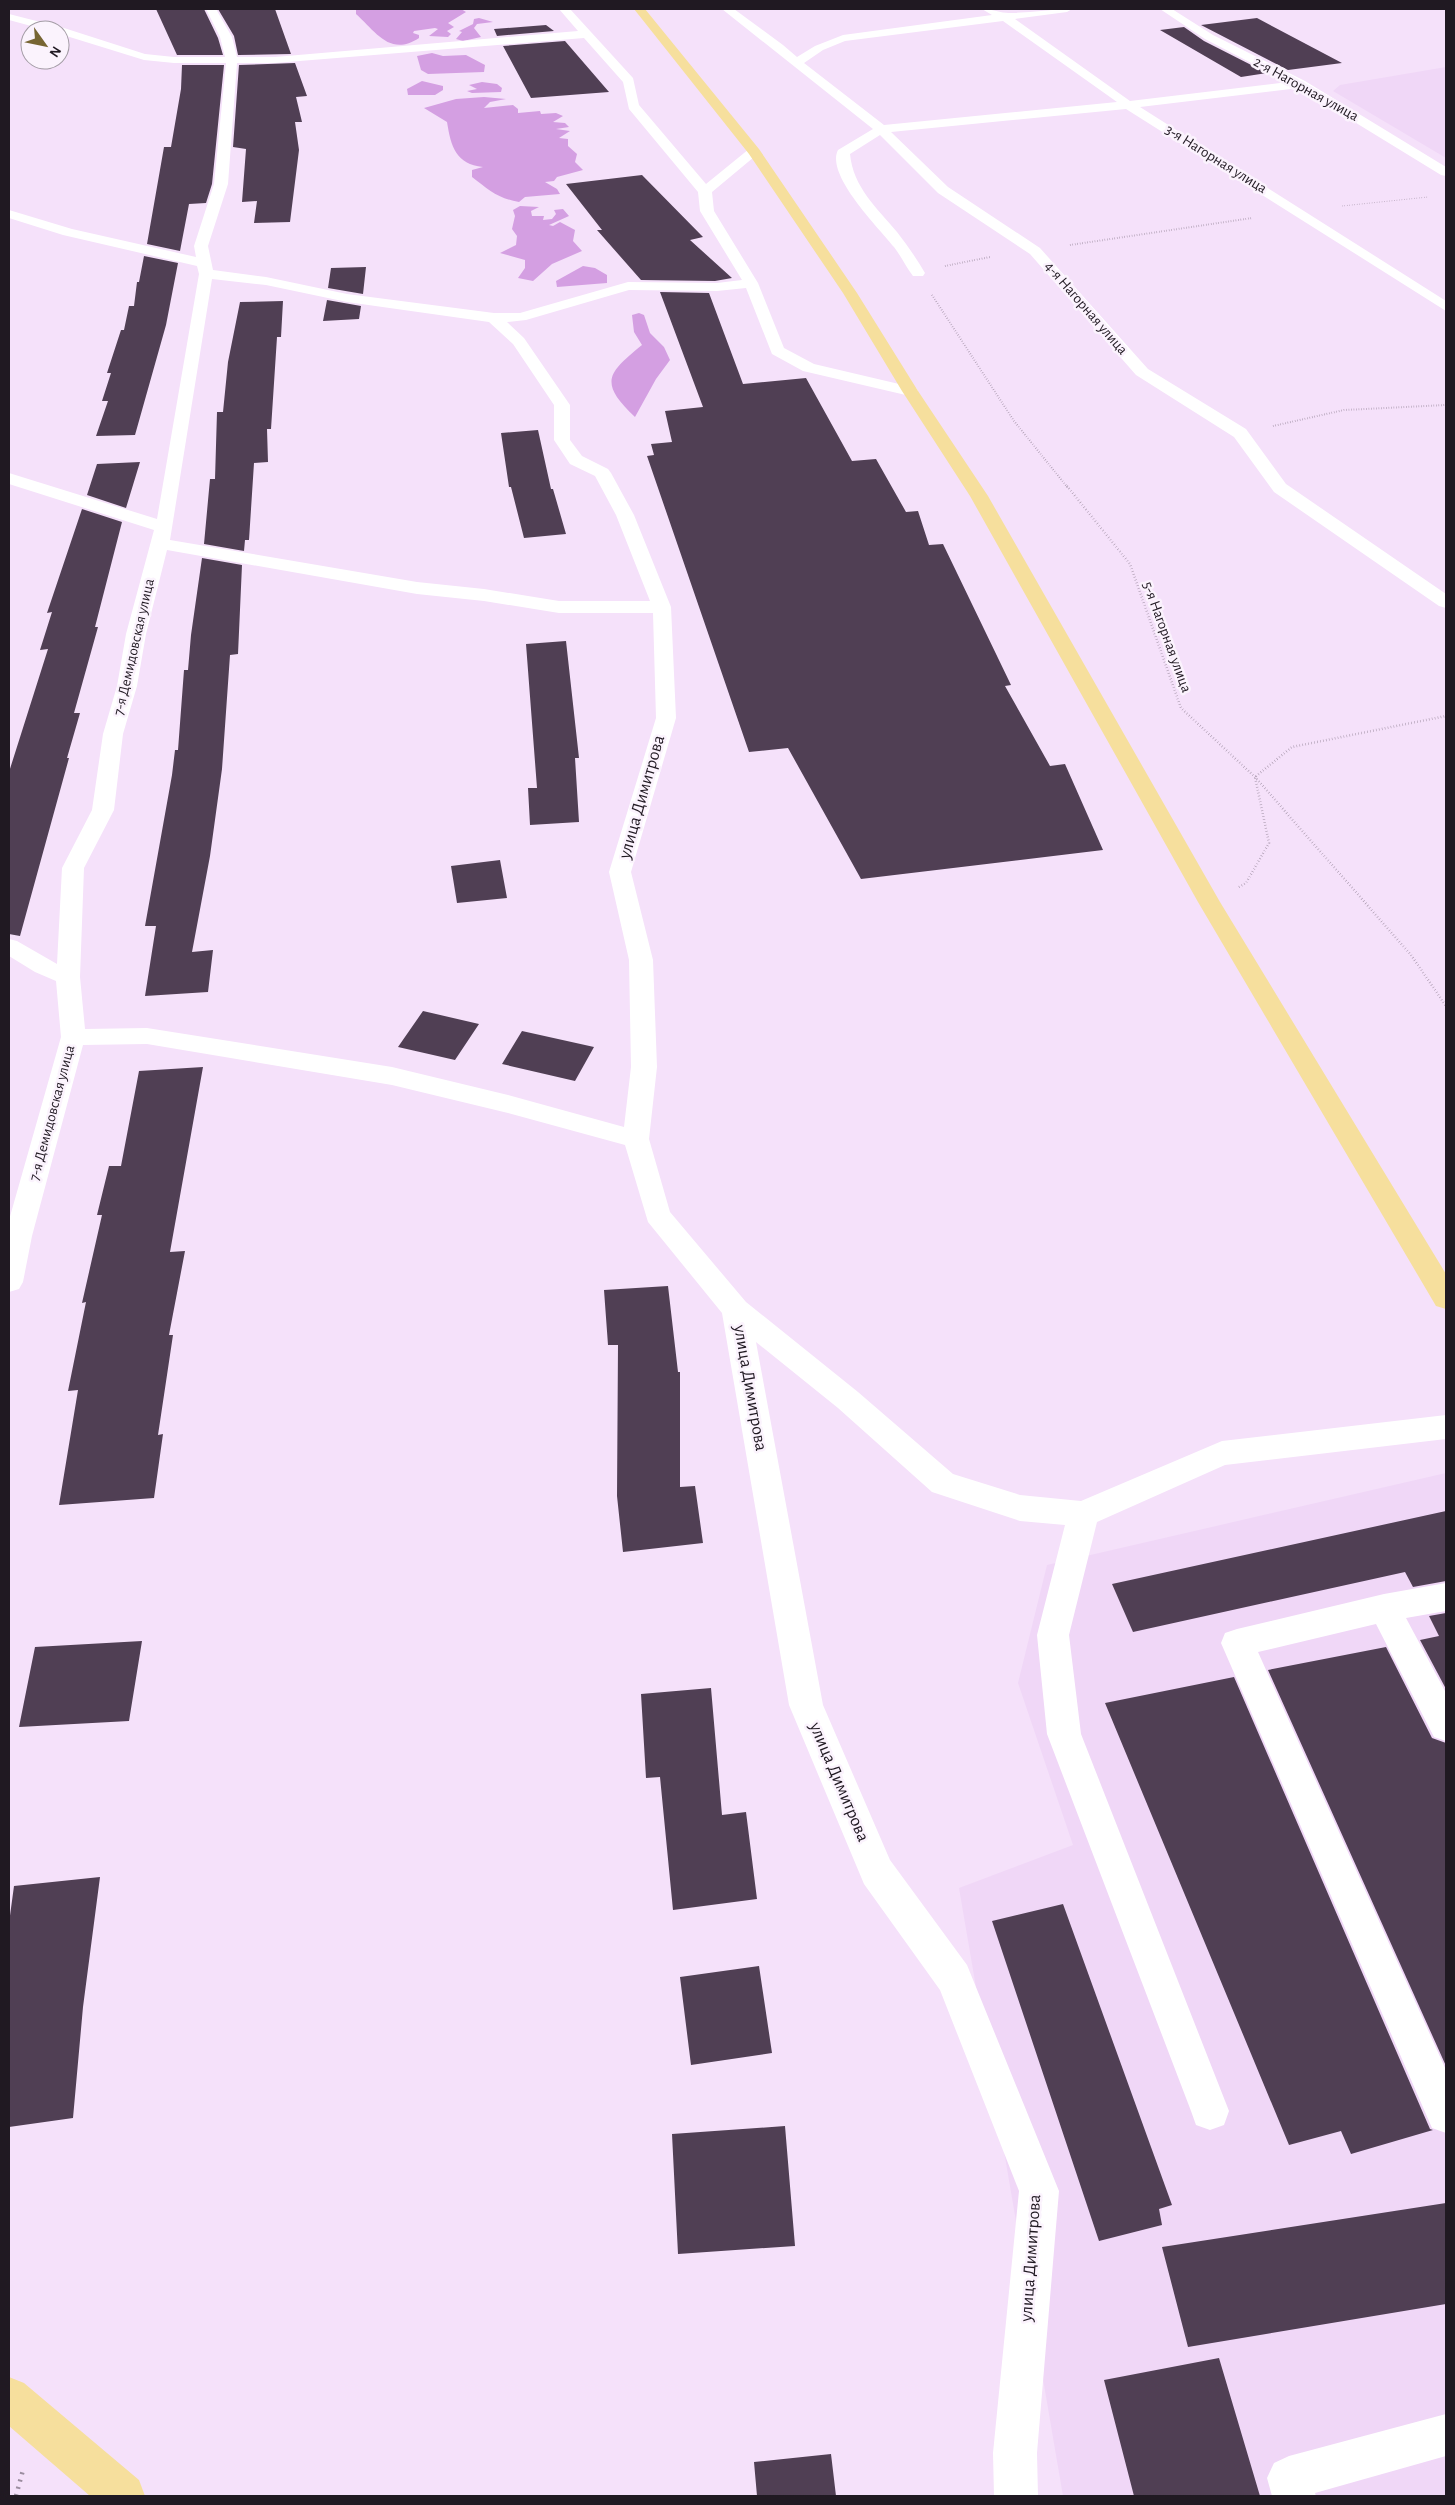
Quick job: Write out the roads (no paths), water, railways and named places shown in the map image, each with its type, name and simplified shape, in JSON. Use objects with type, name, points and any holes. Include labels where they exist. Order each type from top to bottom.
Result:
[{"type":"main road","points":[[639,9],[754,152],[850,293],[910,391],[979,496],[1209,902],[1446,1298]]},
{"type":"main road","points":[[9,2398],[123,2496]]},
{"type":"street","name":"7-я Демидовская улица","points":[[9,1282],[18,1236],[73,1037],[68,977],[73,868],[103,810],[113,734],[127,686],[136,634],[161,535],[187,396],[204,268],[202,246],[222,184],[223,143],[232,60],[226,37],[211,9]]},
{"type":"street","points":[[564,9],[629,80],[633,106],[705,191],[707,211],[751,283],[777,351],[809,368],[910,391]]},
{"type":"street","name":"4-я Нагорная улица","points":[[727,9],[779,46],[796,63],[881,129],[943,190],[1035,251],[1142,372],[1240,433],[1280,488],[1446,602]]},
{"type":"street","name":"3-я Нагорная улица","points":[[987,9],[1005,17],[1127,104],[1298,211],[1446,307]]},
{"type":"street","points":[[796,63],[819,48],[843,38],[1067,9]]},
{"type":"street","name":"2-я Нагорная улица","points":[[1165,9],[1209,37],[1301,84],[1446,172]]},
{"type":"street","points":[[70,33],[144,57],[232,60],[275,60],[586,34]]},
{"type":"street","points":[[918,273],[899,244],[860,199],[843,161],[844,153],[881,129],[1051,114],[1301,84]]},
{"type":"street","points":[[705,191],[754,152]]},
{"type":"street","points":[[9,214],[68,232],[204,268],[347,298],[494,318],[521,317],[628,286],[717,287],[751,283]]},
{"type":"street","name":"улица Димитрова","points":[[494,318],[519,341],[562,405],[562,440],[576,460],[602,473],[624,515],[662,607],[666,718],[620,872],[641,960],[644,1067],[636,1139],[658,1215],[736,1310],[806,1705],[877,1872],[954,1978],[1038,2191],[1015,2453],[1016,2496]]},
{"type":"street","points":[[9,478],[161,535],[407,586],[484,595],[559,607],[662,607]]},
{"type":"street","points":[[9,946],[43,967],[68,977]]},
{"type":"street","points":[[73,1037],[147,1036],[392,1076],[508,1104],[636,1139]]},
{"type":"street","points":[[736,1310],[848,1400],[943,1483],[1020,1508],[1083,1514],[1222,1453],[1446,1427]]},
{"type":"street","points":[[1083,1514],[1053,1635],[1064,1734],[1210,2111]]},
{"type":"street","points":[[1446,1597],[1384,1608],[1237,1643],[1446,2114]]},
{"type":"street","points":[[1384,1608],[1446,1726]]},
{"type":"street","points":[[1294,2496],[1289,2478],[1445,2435]]}]
